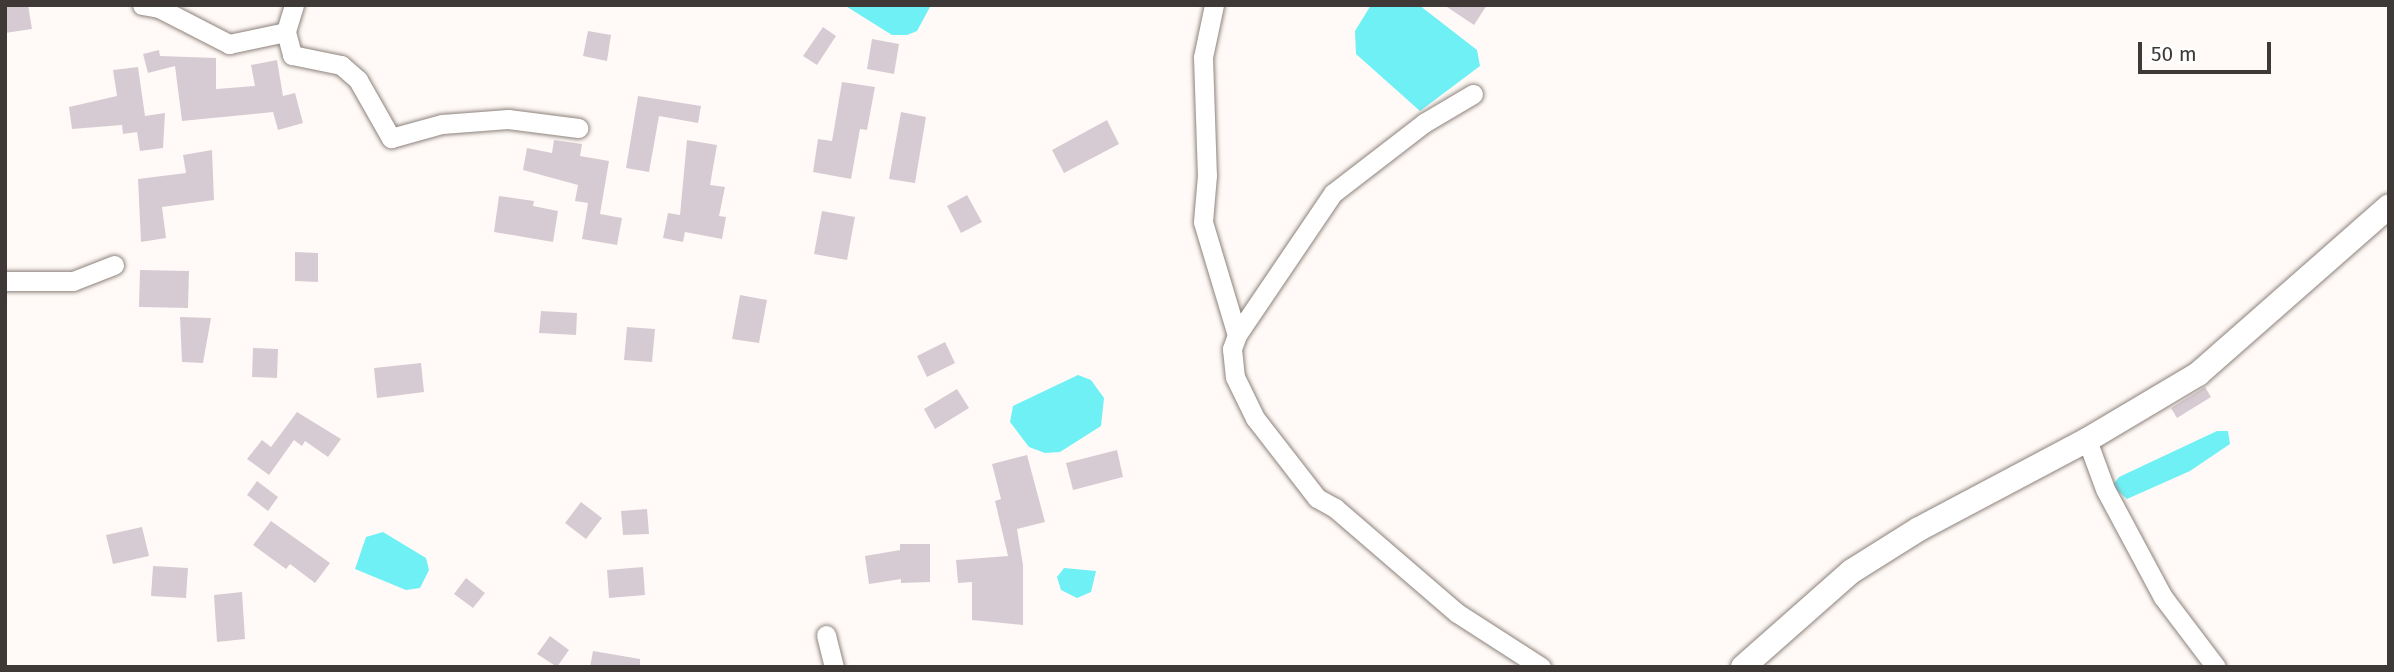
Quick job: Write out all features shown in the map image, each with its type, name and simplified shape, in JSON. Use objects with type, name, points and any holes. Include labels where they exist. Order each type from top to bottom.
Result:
[{"type":"street","points":[[142,5],[159,8],[229,44],[286,32]]},
{"type":"street","points":[[294,5],[286,32],[292,55],[341,65],[358,80],[391,138],[442,124],[508,119],[578,128]]},
{"type":"street","points":[[1214,5],[1203,57],[1207,175],[1203,222],[1237,335]]},
{"type":"street","points":[[1473,94],[1343,181],[1237,335],[1232,349],[1235,377],[1255,418],[1287,453],[1307,488],[1457,612],[1541,667]]},
{"type":"street","points":[[1743,667],[1852,571],[1919,529],[2087,440],[2198,374],[2389,206]]},
{"type":"street","points":[[5,281],[73,281],[114,265]]},
{"type":"street","points":[[2087,440],[2105,489],[2163,597],[2216,667]]},
{"type":"street","points":[[826,635],[834,667]]},
{"type":"water","points":[[844,5],[931,5],[917,31],[907,35],[892,35]]},
{"type":"water","points":[[1371,5],[1419,5],[1477,50],[1480,66],[1420,111],[1356,54],[1355,31]]},
{"type":"water","points":[[1078,375],[1091,380],[1104,398],[1101,426],[1060,452],[1045,453],[1029,447],[1010,422],[1013,406]]},
{"type":"water","points":[[2217,431],[2228,431],[2230,444],[2190,471],[2127,499],[2112,486],[2119,477]]},
{"type":"water","points":[[383,532],[426,558],[429,570],[420,588],[406,590],[355,569],[366,537]]},
{"type":"water","points":[[1064,568],[1096,571],[1091,592],[1077,598],[1061,590],[1057,577]]},
{"type":"building","points":[[28,5],[32,29],[5,33],[5,6]]},
{"type":"building","points":[[1444,5],[1487,5],[1474,25]]},
{"type":"building","points":[[823,27],[836,36],[817,65],[803,56]]},
{"type":"building","points":[[588,31],[611,35],[607,61],[583,56]]},
{"type":"building","points":[[872,39],[899,44],[894,74],[867,69]]},
{"type":"building","points":[[159,50],[160,56],[216,58],[216,89],[255,86],[251,65],[277,60],[283,96],[295,93],[303,123],[278,130],[273,112],[182,121],[175,66],[148,73],[143,54]]},
{"type":"building","points":[[138,67],[145,116],[165,113],[163,148],[140,151],[137,132],[123,134],[122,125],[72,129],[69,107],[117,96],[113,70]]},
{"type":"building","points":[[842,82],[875,87],[867,130],[860,129],[851,179],[813,172],[818,139],[832,141]]},
{"type":"building","points":[[638,96],[701,106],[698,123],[659,116],[649,172],[626,168]]},
{"type":"building","points":[[901,112],[926,117],[915,183],[889,179]]},
{"type":"building","points":[[1107,120],[1119,144],[1064,173],[1052,150]]},
{"type":"building","points":[[554,140],[582,144],[580,156],[609,161],[600,214],[622,218],[617,245],[582,239],[588,203],[575,201],[578,185],[523,170],[527,148],[552,153]]},
{"type":"building","points":[[687,140],[717,145],[710,185],[725,187],[719,216],[726,217],[722,239],[685,232],[683,242],[663,238],[668,213],[680,215]]},
{"type":"building","points":[[212,150],[214,200],[162,207],[166,238],[141,242],[138,179],[186,173],[183,155]]},
{"type":"building","points":[[967,195],[982,222],[961,233],[947,206]]},
{"type":"building","points":[[499,196],[534,201],[533,206],[558,211],[553,242],[494,232]]},
{"type":"building","points":[[822,211],[855,217],[847,260],[814,254]]},
{"type":"building","points":[[295,252],[318,253],[318,282],[295,281]]},
{"type":"building","points":[[140,270],[189,271],[188,308],[139,307]]},
{"type":"building","points":[[740,295],[767,300],[759,343],[732,339]]},
{"type":"building","points":[[541,311],[577,313],[576,335],[539,333]]},
{"type":"building","points":[[180,317],[211,318],[203,363],[182,362]]},
{"type":"building","points":[[627,327],[655,329],[652,362],[624,360]]},
{"type":"building","points":[[945,342],[955,363],[927,377],[917,356]]},
{"type":"building","points":[[253,348],[278,349],[277,378],[252,377]]},
{"type":"building","points":[[421,363],[424,392],[377,398],[374,368]]},
{"type":"building","points":[[2205,387],[2211,397],[2177,418],[2171,408]]},
{"type":"building","points":[[957,389],[969,408],[935,429],[924,409]]},
{"type":"building","points":[[297,412],[341,439],[328,457],[305,441],[302,446],[294,440],[269,475],[247,459],[262,440],[271,447]]},
{"type":"building","points":[[1117,450],[1123,477],[1073,490],[1066,463]]},
{"type":"building","points":[[1027,455],[1045,522],[1017,529],[1023,565],[1023,625],[972,620],[972,582],[958,583],[956,560],[1008,556],[995,501],[1001,499],[992,464]]},
{"type":"building","points":[[257,481],[278,497],[268,511],[247,495]]},
{"type":"building","points":[[581,502],[602,518],[586,539],[565,523]]},
{"type":"building","points":[[647,509],[649,534],[623,535],[621,511]]},
{"type":"building","points":[[271,521],[330,563],[315,583],[290,564],[286,569],[253,545]]},
{"type":"building","points":[[142,527],[149,556],[113,564],[106,535]]},
{"type":"building","points":[[900,544],[930,544],[930,582],[901,583],[901,579],[869,584],[865,556],[900,550]]},
{"type":"building","points":[[153,566],[188,568],[186,598],[151,596]]},
{"type":"building","points":[[643,567],[645,595],[609,598],[607,570]]},
{"type":"building","points":[[466,578],[485,593],[473,608],[454,594]]},
{"type":"building","points":[[242,592],[245,639],[217,642],[214,595]]},
{"type":"building","points":[[550,636],[569,650],[557,667],[537,654]]},
{"type":"building","points":[[593,651],[640,659],[640,667],[590,667]]}]
